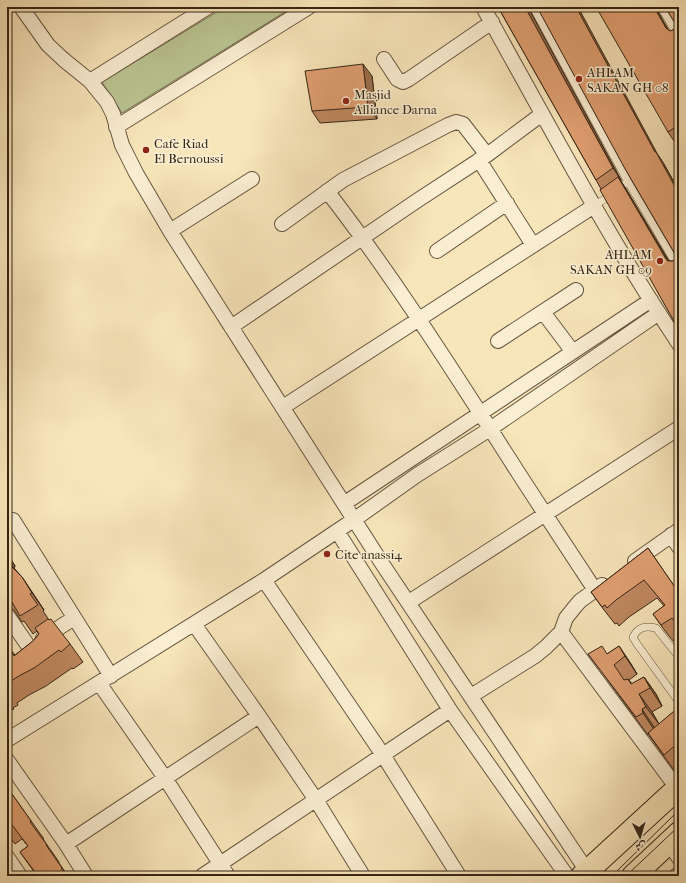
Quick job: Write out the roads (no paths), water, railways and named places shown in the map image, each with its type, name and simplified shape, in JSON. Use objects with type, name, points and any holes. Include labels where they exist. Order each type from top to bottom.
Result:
[{"type":"main road","points":[[579,874],[678,788]]},
{"type":"main road","points":[[633,876],[675,844]]},
{"type":"street","points":[[21,7],[48,45],[90,81],[107,102],[113,114],[122,145],[136,173],[170,231],[471,696],[579,874]]},
{"type":"street","points":[[90,81],[208,7]]},
{"type":"street","points":[[116,127],[309,7]]},
{"type":"street","points":[[483,7],[594,206],[679,344]]},
{"type":"street","points":[[384,59],[397,80],[403,82],[492,22]]},
{"type":"street","points":[[231,327],[483,158],[542,114]]},
{"type":"street","points":[[282,224],[343,180],[456,122],[463,124],[507,203],[534,245]]},
{"type":"street","points":[[170,231],[252,179]]},
{"type":"street","points":[[327,192],[363,238],[453,369],[490,429],[595,590]]},
{"type":"street","points":[[437,251],[507,203]]},
{"type":"street","points":[[283,407],[594,206]]},
{"type":"street","points":[[498,341],[576,290]]},
{"type":"street","points":[[345,503],[651,300]]},
{"type":"street","points":[[543,312],[573,352]]},
{"type":"street","points":[[7,740],[264,580],[417,476],[490,429],[659,313]]},
{"type":"street","points":[[409,602],[679,428]]},
{"type":"street","points":[[13,520],[74,618],[105,680],[165,778],[228,876]]},
{"type":"street","points":[[337,531],[450,710],[579,874]]},
{"type":"street","points":[[627,567],[676,537]]},
{"type":"street","points":[[471,696],[534,656],[561,632],[568,614],[580,601],[614,576]]},
{"type":"street","points":[[264,580],[383,756],[459,876]]},
{"type":"street","points":[[7,615],[23,651],[74,618]]},
{"type":"street","points":[[194,624],[260,716],[316,800],[362,876]]},
{"type":"street","points":[[561,632],[678,788]]},
{"type":"street","points":[[202,876],[450,710]]},
{"type":"street","points":[[66,844],[260,716]]},
{"type":"street","points":[[7,760],[66,844],[86,876]]},
{"type":"street","points":[[7,857],[20,876]]},
{"type":"lane","points":[[534,7],[628,182],[679,269]]},
{"type":"lane","points":[[661,7],[679,38]]},
{"type":"lane","points":[[594,206],[628,182]]},
{"type":"lane","points":[[679,658],[656,628],[646,627],[636,631],[633,636],[637,644],[679,702]]},
{"type":"tram line","points":[[612,876],[679,810]]},
{"type":"tram line","points":[[626,876],[679,826]]},
{"type":"place","name":"AHLAM SAKAN GH 08","points":[[579,79]]},
{"type":"place","name":"Masjid Alliance Darna","points":[[346,101]]},
{"type":"place","name":"Cafe Riad El Bernoussi","points":[[146,150]]},
{"type":"place","name":"AHLAM SAKAN GH 09","points":[[660,261]]},
{"type":"place","name":"Cite anassi4","points":[[327,554]]}]
